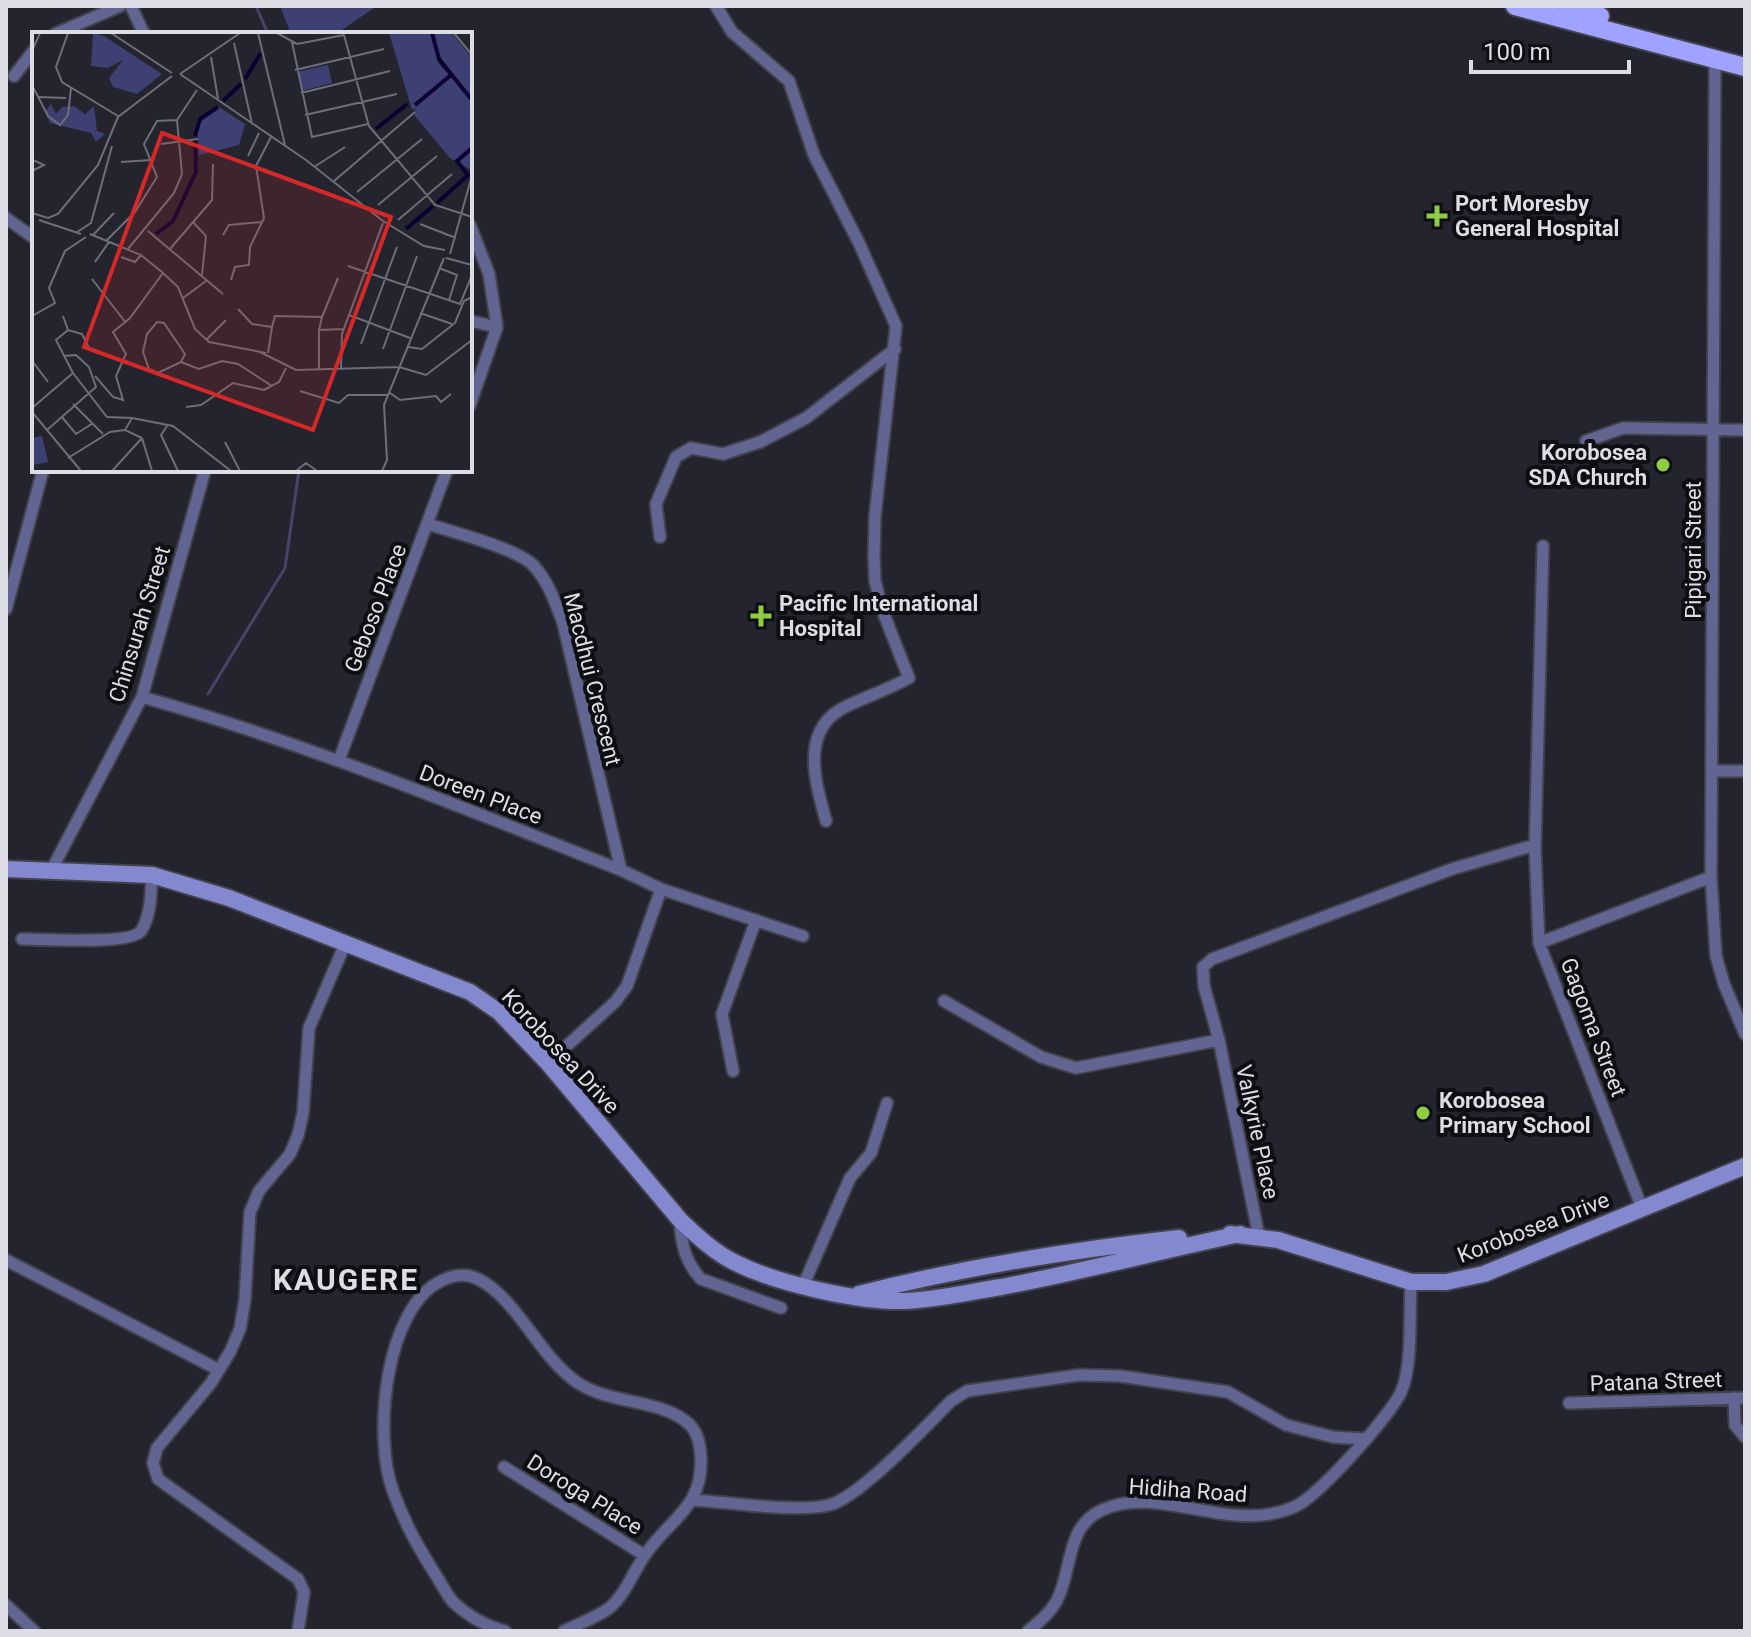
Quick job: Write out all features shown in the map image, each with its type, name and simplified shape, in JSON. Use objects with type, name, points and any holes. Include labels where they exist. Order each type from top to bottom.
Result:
[{"type":"main road","points":[[1515,6],[1745,67]]},
{"type":"main road","points":[[1568,6],[1693,46],[1745,58]]},
{"type":"main road","name":"Korobosea Drive","points":[[6,869],[152,875],[229,898],[470,992],[486,1001],[548,1063],[680,1220],[704,1242],[738,1264],[831,1293],[905,1301],[961,1294],[1055,1277],[1240,1234],[1411,1282],[1446,1282],[1484,1274],[1745,1166]]},
{"type":"street","points":[[60,32],[120,6]]},
{"type":"street","points":[[131,6],[143,32]]},
{"type":"street","points":[[716,6],[732,32],[789,81],[814,155],[859,243],[896,326],[874,556],[875,581],[883,612],[909,678],[844,707],[821,725],[813,753],[814,776],[826,821]]},
{"type":"street","points":[[14,76],[32,53]]},
{"type":"street","name":"Pipigari Street","points":[[1715,61],[1711,877],[1716,956],[1745,1034]]},
{"type":"street","points":[[6,218],[32,237]]},
{"type":"street","points":[[472,230],[489,274],[497,327],[472,399]]},
{"type":"street","points":[[472,321],[497,327]]},
{"type":"street","points":[[660,537],[656,504],[676,457],[691,448],[723,454],[760,442],[806,418],[895,349]]},
{"type":"street","points":[[1586,441],[1623,428],[1745,430]]},
{"type":"street","points":[[6,609],[42,472]]},
{"type":"street","name":"Chinsurah Street","points":[[52,869],[142,697],[204,472]]},
{"type":"street","name":"Geboso Place","points":[[339,760],[446,472]]},
{"type":"street","name":"Macdhui Crescent","points":[[428,524],[491,545],[532,563],[549,586],[563,623],[621,870]]},
{"type":"street","points":[[1539,943],[1535,848],[1543,546]]},
{"type":"street","name":"Doreen Place","points":[[142,697],[214,717],[339,760],[621,870],[661,889],[803,936]]},
{"type":"street","points":[[1712,771],[1745,771]]},
{"type":"street","points":[[1219,1040],[1204,986],[1203,967],[1212,959],[1452,869],[1507,852],[1535,848]]},
{"type":"street","points":[[22,939],[134,936],[140,931],[149,906],[152,875]]},
{"type":"street","name":"Gagoma Street","points":[[1642,1208],[1539,943],[1711,877]]},
{"type":"street","points":[[548,1063],[615,1002],[627,986],[661,889]]},
{"type":"street","points":[[733,1071],[722,1014],[756,920]]},
{"type":"street","points":[[298,1631],[304,1592],[298,1579],[158,1479],[153,1463],[157,1448],[193,1407],[219,1370],[240,1329],[245,1299],[250,1212],[259,1191],[290,1154],[298,1135],[303,1113],[309,1028],[346,942]]},
{"type":"street","name":"Valkyrie Place","points":[[944,1001],[1041,1057],[1076,1068],[1219,1040],[1259,1237]]},
{"type":"street","points":[[803,1286],[850,1178],[871,1153],[887,1103]]},
{"type":"street","points":[[680,1220],[682,1246],[701,1279],[781,1308]]},
{"type":"street","points":[[6,1260],[219,1370]]},
{"type":"street","points":[[505,1631],[486,1626],[452,1601],[405,1526],[390,1485],[384,1449],[391,1363],[399,1334],[426,1290],[446,1278],[467,1275],[477,1278],[500,1296],[575,1381],[595,1393],[653,1406],[688,1423],[699,1439],[701,1456],[698,1486],[693,1500],[644,1555],[636,1574],[609,1609],[564,1631]]},
{"type":"street","name":"Hidiha Road","points":[[1028,1631],[1056,1601],[1076,1535],[1100,1511],[1119,1504],[1143,1502],[1232,1515],[1276,1512],[1296,1506],[1344,1465],[1392,1405],[1404,1383],[1411,1282]]},
{"type":"street","points":[[693,1500],[826,1506],[858,1489],[951,1401],[967,1391],[1079,1375],[1103,1374],[1228,1392],[1286,1425],[1333,1437],[1365,1439]]},
{"type":"street","points":[[1740,1398],[1735,1425],[1745,1437]]},
{"type":"street","name":"Patana Street","points":[[1569,1403],[1740,1398]]},
{"type":"street","name":"Doroga Place","points":[[504,1467],[644,1555]]},
{"type":"street","points":[[6,1605],[34,1631]]},
{"type":"shaded area","points":[[280,6],[377,6],[339,32],[290,32]]},
{"type":"waterway","points":[[256,6],[267,32]]},
{"type":"waterway","points":[[208,694],[285,568],[299,472]]},
{"type":"place","name":"Port Moresby General Hospital","points":[[1437,216]]},
{"type":"place","name":"Korobosea SDA Church","points":[[1663,465]]},
{"type":"place","name":"Pacific International Hospital","points":[[761,616]]},
{"type":"place","name":"Korobosea Primary School","points":[[1423,1113]]},
{"type":"district","name":"KAUGERE","points":[[346,1280]]}]
